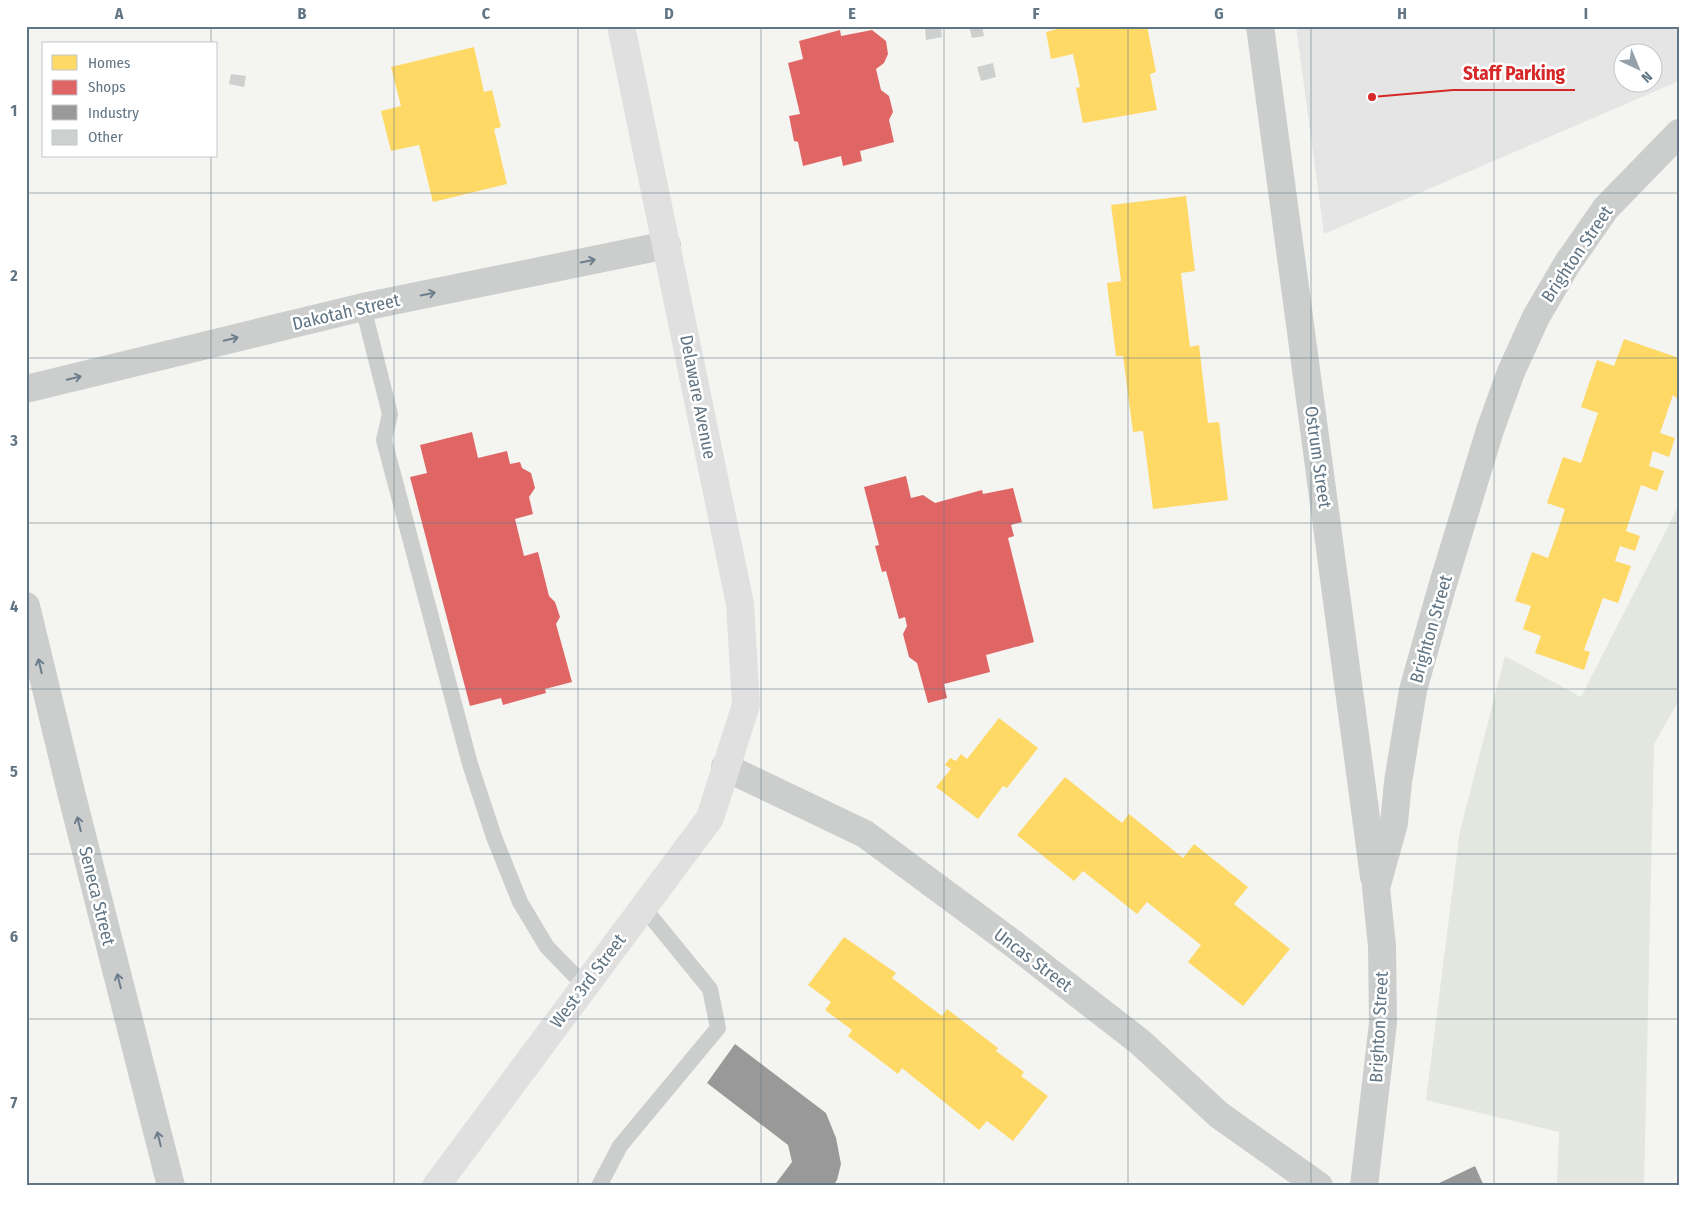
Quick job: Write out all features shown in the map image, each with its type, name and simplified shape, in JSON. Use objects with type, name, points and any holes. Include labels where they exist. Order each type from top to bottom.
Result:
[{"type":"main road","name":"Delaware Avenue","points":[[621,26],[740,604],[746,705],[724,768]]},
{"type":"main road","name":"West 3rd Street","points":[[436,1186],[710,818],[724,768]]},
{"type":"street","name":"Ostrum Street","points":[[1260,26],[1376,888]]},
{"type":"street","name":"Brighton Street","points":[[1364,1186],[1383,1023],[1382,946],[1376,888],[1394,823],[1398,782],[1414,690],[1478,467],[1510,372],[1536,317],[1567,264],[1600,216],[1656,154],[1679,133]]},
{"type":"street","name":"Dakotah Street","points":[[26,390],[363,307],[667,245]]},
{"type":"street","name":"Seneca Street","points":[[26,606],[70,792],[171,1186]]},
{"type":"street","name":"Uncas Street","points":[[724,768],[864,834],[1015,945],[1140,1042],[1219,1116],[1320,1186]]},
{"type":"lane","points":[[363,307],[390,414],[384,440],[470,764],[494,836],[520,902],[546,947],[584,986]]},
{"type":"lane","points":[[599,1186],[620,1146],[718,1028],[710,989],[644,907]]},
{"type":"shaded area","points":[[1296,26],[1679,26],[1679,81],[1662,88],[1662,42],[1612,42],[1612,92],[1653,92],[1324,234]]},
{"type":"shaded area","points":[[1679,505],[1679,700],[1654,744],[1644,1186],[1557,1186],[1559,1132],[1426,1100],[1460,831],[1505,656],[1581,697]]},
{"type":"building: Homes","points":[[1069,26],[1147,26],[1156,72],[1150,74],[1157,110],[1083,123],[1076,88],[1080,87],[1073,54],[1051,59],[1046,32]]},
{"type":"building: Homes","points":[[474,47],[484,92],[492,90],[501,127],[494,129],[507,184],[433,202],[419,145],[391,151],[381,111],[401,106],[391,67]]},
{"type":"building: Homes","points":[[1186,196],[1195,271],[1181,273],[1190,347],[1199,345],[1208,423],[1219,422],[1228,500],[1153,509],[1143,431],[1133,432],[1123,356],[1116,356],[1107,283],[1121,281],[1111,205]]},
{"type":"building: Homes","points":[[1624,339],[1679,358],[1679,400],[1673,395],[1660,433],[1675,438],[1669,457],[1653,451],[1649,466],[1664,471],[1657,491],[1641,485],[1626,531],[1640,536],[1635,551],[1620,546],[1615,561],[1631,566],[1618,603],[1603,598],[1584,650],[1590,652],[1584,670],[1535,653],[1541,636],[1523,629],[1531,606],[1515,601],[1532,552],[1548,558],[1565,509],[1547,503],[1563,457],[1581,463],[1598,413],[1581,407],[1597,360],[1614,366]]},
{"type":"building: Homes","points":[[999,718],[1038,748],[1007,788],[1003,786],[978,819],[936,787],[951,769],[945,765],[950,758],[956,761],[961,754],[967,759]]},
{"type":"building: Homes","points":[[1065,777],[1122,823],[1129,814],[1183,858],[1194,844],[1248,887],[1234,904],[1290,949],[1243,1006],[1188,962],[1201,945],[1147,902],[1137,914],[1083,871],[1074,881],[1017,835]]},
{"type":"building: Homes","points":[[844,937],[896,973],[892,978],[942,1016],[947,1009],[998,1048],[996,1051],[1024,1072],[1021,1076],[1048,1096],[1013,1141],[987,1121],[979,1130],[902,1068],[898,1074],[848,1036],[852,1030],[825,1010],[831,1002],[808,985]]},
{"type":"building: Shops","points":[[840,30],[841,36],[872,30],[886,41],[888,54],[884,63],[876,69],[881,90],[889,96],[893,112],[889,120],[894,142],[860,151],[862,161],[843,166],[841,156],[803,166],[798,142],[794,141],[789,116],[800,114],[788,63],[803,59],[799,41]]},
{"type":"building: Shops","points":[[472,432],[478,458],[507,451],[510,464],[520,462],[522,468],[531,473],[535,488],[529,497],[533,514],[515,519],[524,556],[538,552],[549,596],[555,602],[560,617],[556,624],[572,682],[545,689],[546,693],[503,705],[501,698],[470,706],[410,477],[427,473],[420,445]]},
{"type":"building: Shops","points":[[906,476],[911,498],[923,495],[935,503],[982,490],[983,494],[1013,488],[1022,522],[1011,525],[1014,536],[1008,538],[1034,642],[986,655],[990,672],[944,684],[947,698],[928,703],[917,663],[909,657],[903,634],[907,626],[905,617],[899,619],[886,571],[882,572],[875,546],[879,545],[864,487]]},
{"type":"building: Industry","points":[[735,1044],[826,1113],[836,1138],[841,1164],[837,1180],[833,1186],[774,1186],[792,1162],[788,1145],[707,1083]]},
{"type":"building: Industry","points":[[1475,1166],[1484,1186],[1433,1186]]},
{"type":"building: Other","points":[[925,26],[941,26],[942,37],[926,40]]},
{"type":"building: Other","points":[[969,26],[982,26],[984,36],[972,38]]},
{"type":"building: Other","points":[[993,63],[996,77],[981,81],[977,67]]},
{"type":"building: Other","points":[[231,74],[246,76],[244,87],[229,84]]},
{"type":"place","name":"Staff Parking","points":[[1372,97]]}]
